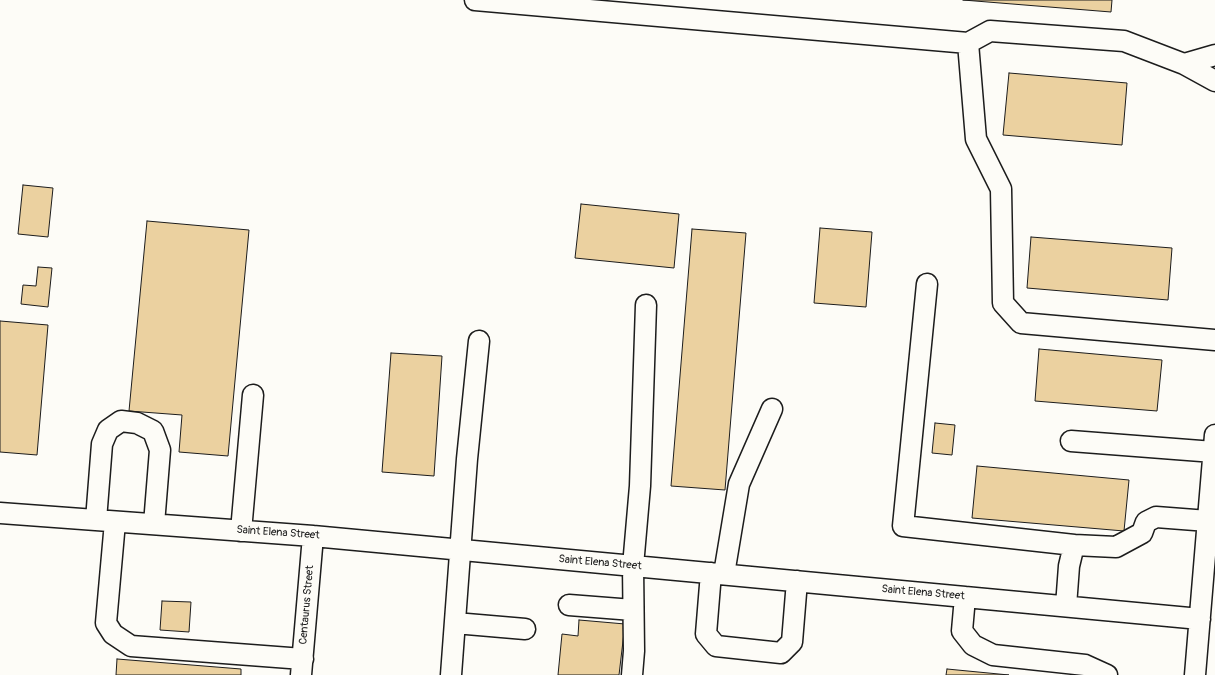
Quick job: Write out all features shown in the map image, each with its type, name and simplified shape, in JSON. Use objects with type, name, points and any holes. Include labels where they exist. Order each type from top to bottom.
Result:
[{"type":"street","points":[[475,0],[968,43],[990,31],[1124,41],[1184,64],[1215,81]]},
{"type":"street","points":[[968,43],[976,139],[1001,189],[1003,304],[1021,323],[1215,340]]},
{"type":"street","points":[[1184,64],[1215,55]]},
{"type":"street","points":[[926,284],[903,526],[1074,545],[1116,547],[1142,533],[1146,522],[1156,517],[1208,521]]},
{"type":"street","points":[[632,675],[634,651],[632,566],[640,486],[646,304]]},
{"type":"street","points":[[451,675],[467,459],[479,341]]},
{"type":"street","points":[[241,531],[253,395]]},
{"type":"street","points":[[772,409],[739,484],[706,634],[716,646],[781,653],[792,642],[797,581]]},
{"type":"street","points":[[154,524],[160,450],[152,431],[137,423],[121,421],[108,430],[102,444],[105,521],[106,623],[113,634],[130,646],[302,667]]},
{"type":"street","points":[[1071,441],[1214,444],[1195,675]]},
{"type":"street","name":"Saint Elena Street","points":[[0,513],[313,536],[1200,619]]},
{"type":"street","name":"Centaurus Street","points":[[302,667],[313,536]]},
{"type":"street","points":[[1066,606],[1069,566],[1074,545]]},
{"type":"street","points":[[965,597],[962,631],[973,645],[993,655],[1085,665],[1108,675]]},
{"type":"street","points":[[569,605],[633,610]]},
{"type":"street","points":[[455,623],[526,629]]},
{"type":"building","points":[[963,0],[1112,0],[1111,12]]},
{"type":"building","points":[[1009,73],[1127,83],[1122,145],[1003,135]]},
{"type":"building","points":[[23,185],[53,188],[48,237],[18,234]]},
{"type":"building","points":[[581,204],[679,214],[674,268],[575,258]]},
{"type":"building","points":[[147,221],[249,230],[228,456],[179,452],[182,415],[129,411]]},
{"type":"building","points":[[820,228],[872,232],[866,307],[814,303]]},
{"type":"building","points":[[692,229],[746,233],[725,490],[671,486]]},
{"type":"building","points":[[1031,237],[1172,248],[1168,300],[1027,288]]},
{"type":"building","points":[[38,267],[52,268],[48,307],[21,304],[23,285],[36,286]]},
{"type":"building","points":[[0,321],[48,325],[37,455],[0,452]]},
{"type":"building","points":[[1039,349],[1162,360],[1157,411],[1035,401]]},
{"type":"building","points":[[391,353],[442,356],[434,476],[382,472]]},
{"type":"building","points":[[935,423],[955,425],[952,455],[932,453]]},
{"type":"building","points":[[977,466],[1129,480],[1124,531],[972,518]]},
{"type":"building","points":[[162,601],[191,602],[189,632],[160,630]]},
{"type":"building","points":[[579,620],[625,624],[619,675],[558,675],[562,634],[578,636]]},
{"type":"building","points":[[117,659],[241,669],[241,675],[116,675]]},
{"type":"building","points":[[947,669],[1009,675],[946,675]]}]
